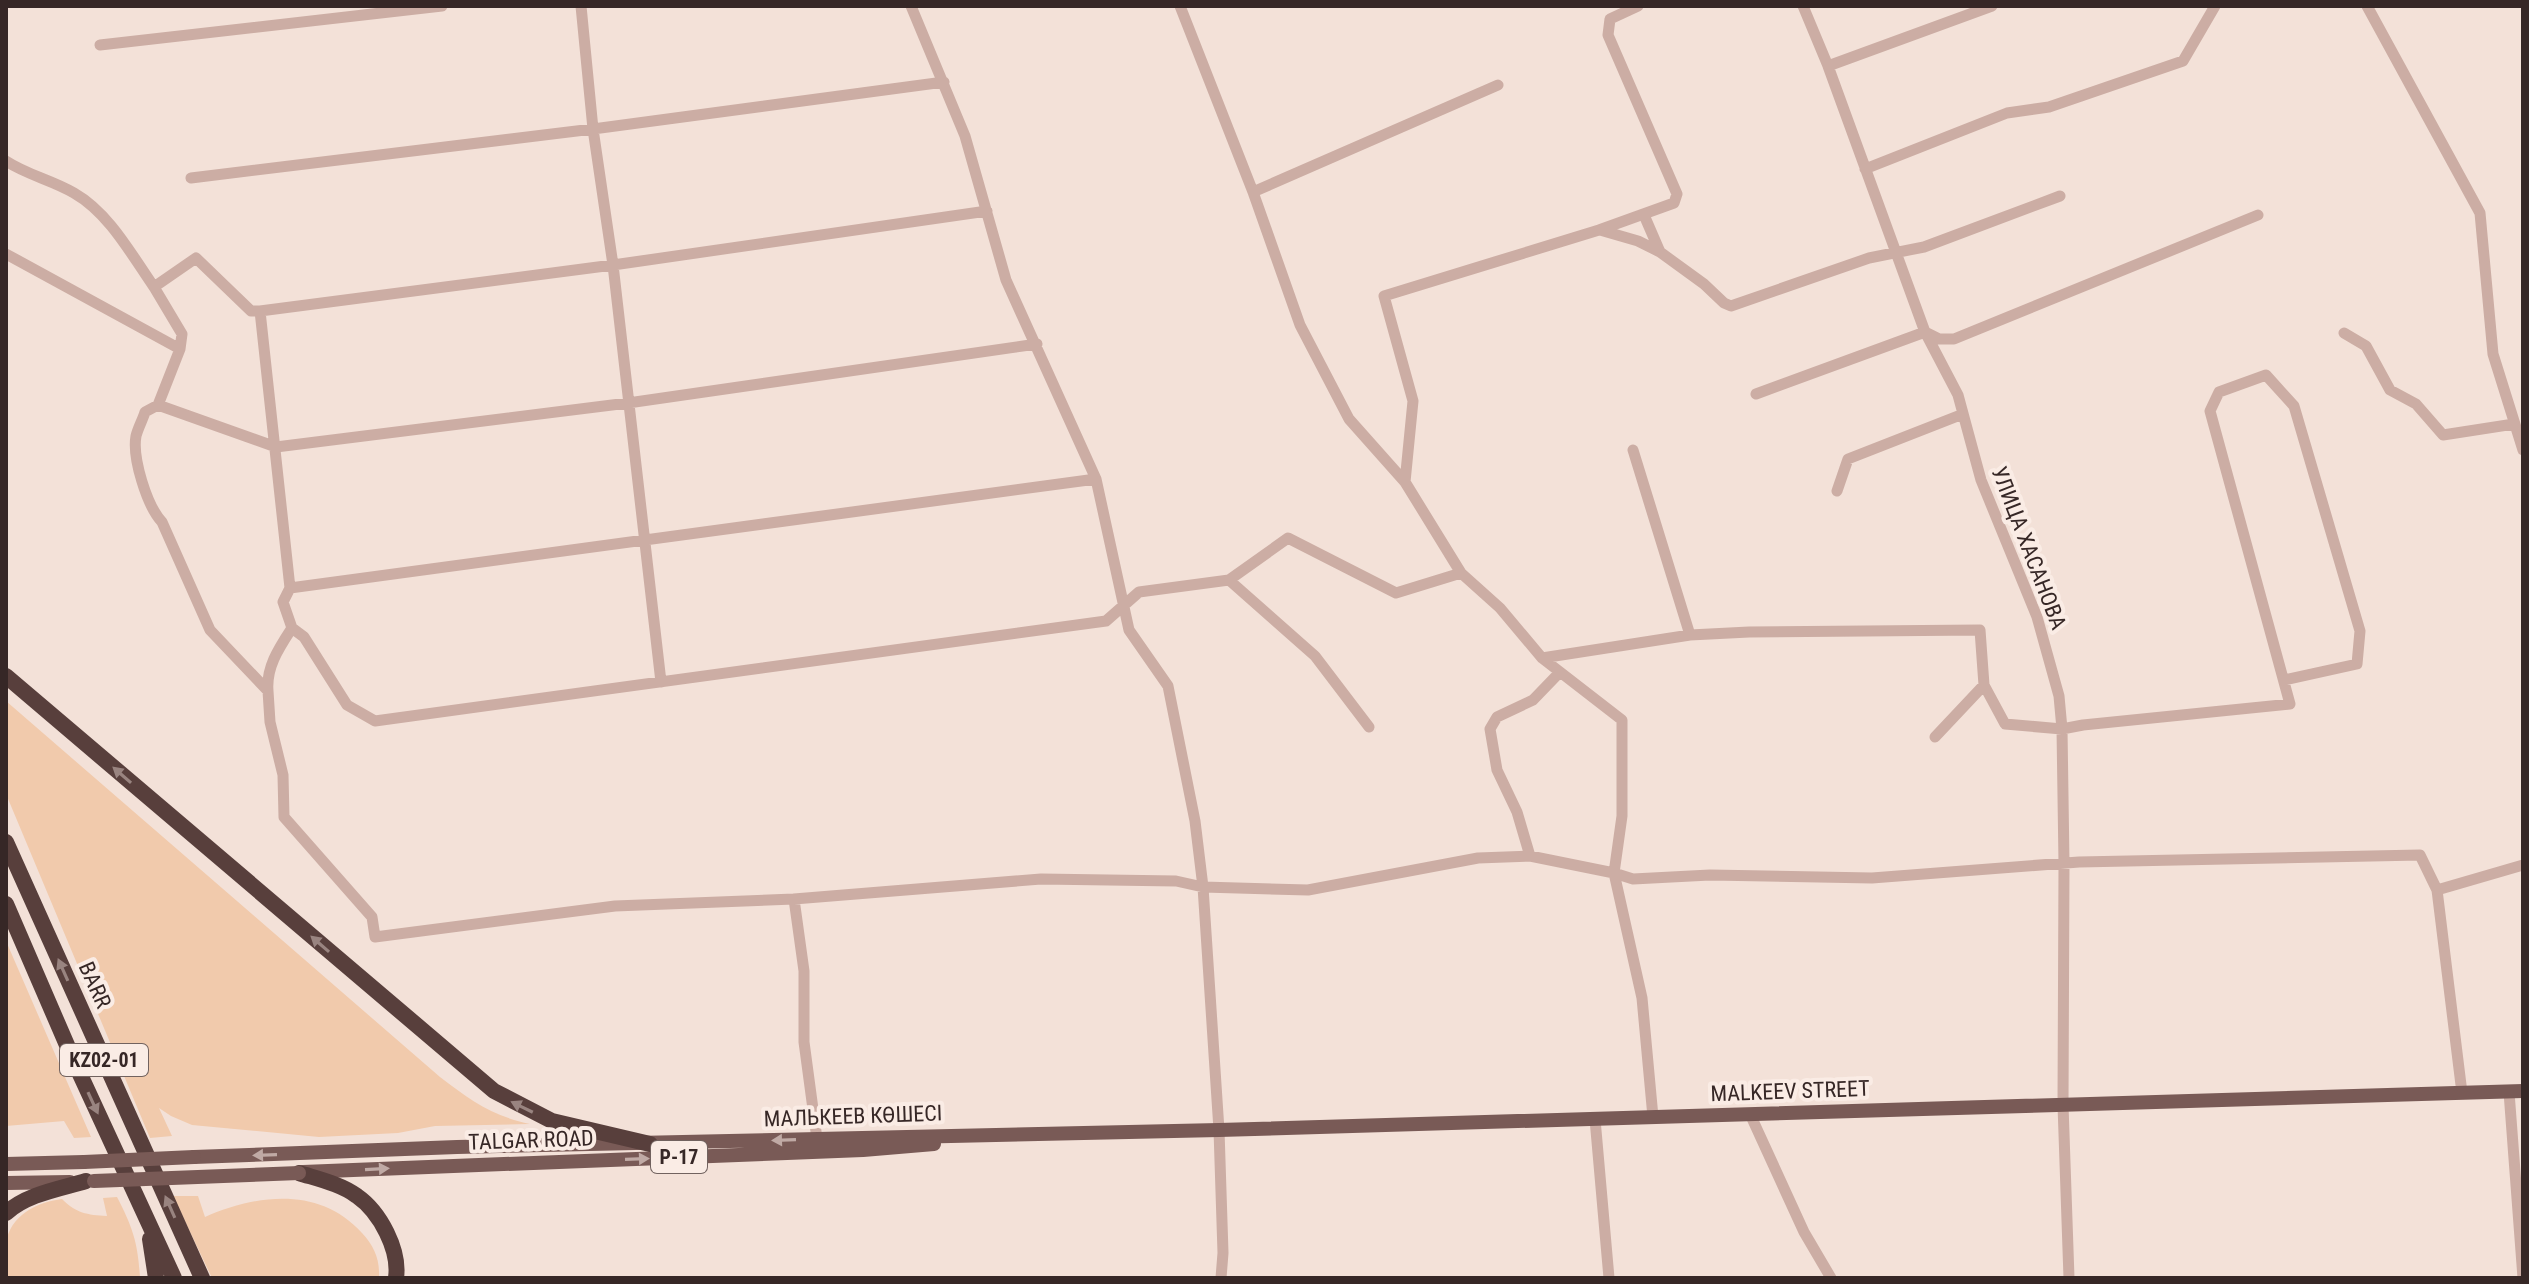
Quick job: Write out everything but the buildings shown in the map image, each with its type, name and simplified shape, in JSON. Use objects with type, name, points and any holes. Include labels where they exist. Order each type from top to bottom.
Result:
[{"type":"highway","points":[[6,676],[494,1091],[552,1121],[650,1144]]},
{"type":"highway","name":"BARR","points":[[6,842],[202,1278]]},
{"type":"highway","name":"KZ02-01","points":[[6,904],[174,1278]]},
{"type":"highway","points":[[299,1173],[359,1197],[377,1216],[390,1240],[398,1269],[396,1278]]},
{"type":"highway","points":[[6,1213],[15,1205],[35,1197],[90,1181]]},
{"type":"highway","points":[[146,1218],[156,1278]]},
{"type":"main road","name":"MALKEEV STREET","points":[[1058,1133],[2516,1091]]},
{"type":"main road","name":"МАЛЬКЕЕВ КӨШЕСІ","points":[[650,1144],[1058,1133]]},
{"type":"main road","name":"TALGAR ROAD","points":[[6,1183],[863,1150],[1058,1133]]},
{"type":"main road","name":"TALGAR ROAD","points":[[6,1164],[457,1147],[650,1144]]},
{"type":"street","points":[[100,45],[442,6]]},
{"type":"street","points":[[581,6],[593,129],[613,265],[661,682]]},
{"type":"street","points":[[911,6],[965,136],[1006,280],[1096,479],[1129,630],[1168,686],[1195,821],[1203,887],[1219,1130],[1221,1278]]},
{"type":"street","points":[[1180,6],[1253,192],[1300,325],[1349,419],[1405,482],[1461,573],[1500,608],[1542,658],[1622,720],[1622,816],[1614,873],[1642,998],[1653,1117]]},
{"type":"street","points":[[1405,482],[1413,401],[1384,296],[1599,230],[1674,203],[1677,194],[1608,35],[1610,19],[1638,6]]},
{"type":"street","name":"УЛИЦА ХАСАНОВА","points":[[1803,6],[1925,332],[1958,395],[1981,480],[2037,617],[2059,696],[2064,863],[2063,1105],[2069,1278]]},
{"type":"street","points":[[1828,66],[1992,6]]},
{"type":"street","points":[[1865,169],[2007,113],[2049,107],[2183,61],[2215,6]]},
{"type":"street","points":[[2367,6],[2480,213],[2493,354],[2523,450]]},
{"type":"street","points":[[191,178],[944,82]]},
{"type":"street","points":[[1253,192],[1498,85]]},
{"type":"street","points":[[6,152],[21,171]]},
{"type":"street","points":[[6,161],[21,171],[74,193],[106,219],[154,287],[182,334],[180,349],[158,405],[145,412],[136,437],[136,462],[154,514],[162,522],[210,630],[268,691]]},
{"type":"street","points":[[1599,230],[1638,241],[1660,252],[1731,306],[1869,258],[1924,247],[2060,196]]},
{"type":"street","points":[[154,287],[196,258],[251,311],[260,311],[613,265],[987,211]]},
{"type":"street","points":[[1644,215],[1660,252]]},
{"type":"street","points":[[1756,394],[1925,332],[1939,339],[1954,339],[2258,215]]},
{"type":"street","points":[[6,254],[180,349]]},
{"type":"street","points":[[260,311],[290,588],[283,602],[292,628],[304,637],[347,705],[375,721],[1106,621],[1129,630]]},
{"type":"street","points":[[2344,333],[2366,346],[2390,390],[2416,404],[2443,435],[2514,424]]},
{"type":"street","points":[[158,405],[276,447],[628,403],[1037,344]]},
{"type":"street","points":[[1542,658],[1690,635],[1980,630],[1984,685],[2005,724],[2062,729],[2290,704],[2210,411],[2219,392],[2266,375],[2294,406],[2360,631],[2357,664],[2284,680]]},
{"type":"street","points":[[1837,491],[1848,459],[1963,414]]},
{"type":"street","points":[[1633,450],[1690,635]]},
{"type":"street","points":[[290,588],[1096,479]]},
{"type":"street","points":[[1106,621],[1139,592],[1229,580],[1288,538],[1396,593],[1461,573]]},
{"type":"street","points":[[1117,579],[1139,592]]},
{"type":"street","points":[[1229,580],[1315,656],[1369,727]]},
{"type":"street","points":[[292,628],[277,650],[267,676],[270,722],[283,775],[284,817],[372,917],[375,937],[615,906],[794,899],[1041,879],[1176,881],[1203,887],[1308,890],[1478,858],[1530,856],[1633,879],[1710,875],[1872,878],[2064,863],[2420,855],[2437,890],[2462,1093]]},
{"type":"street","points":[[1530,856],[1517,812],[1497,770],[1490,729],[1497,717],[1533,700],[1560,672]]},
{"type":"street","points":[[1935,737],[1984,685]]},
{"type":"street","points":[[2437,890],[2523,865]]},
{"type":"street","points":[[794,899],[804,971],[804,1042],[817,1139]]},
{"type":"street","points":[[2516,1091],[2523,1278]]},
{"type":"street","points":[[1750,1114],[1804,1232],[1831,1278]]},
{"type":"street","points":[[1595,1119],[1609,1278]]},
{"type":"sand","points":[[6,701],[440,1077],[482,1106],[504,1117],[530,1124],[435,1126],[398,1133],[319,1137],[192,1125],[159,1108],[172,1136],[150,1138],[6,794]]},
{"type":"sand","points":[[6,941],[91,1137],[74,1138],[64,1121],[6,1126]]},
{"type":"sand","points":[[173,1196],[198,1196],[205,1217],[246,1203],[266,1200],[308,1201],[327,1207],[345,1218],[366,1238],[377,1259],[379,1278],[212,1278]]},
{"type":"sand","points":[[117,1197],[134,1236],[140,1278],[6,1278],[7,1238],[21,1215],[45,1203],[62,1199],[82,1212],[107,1216],[103,1198]]}]
